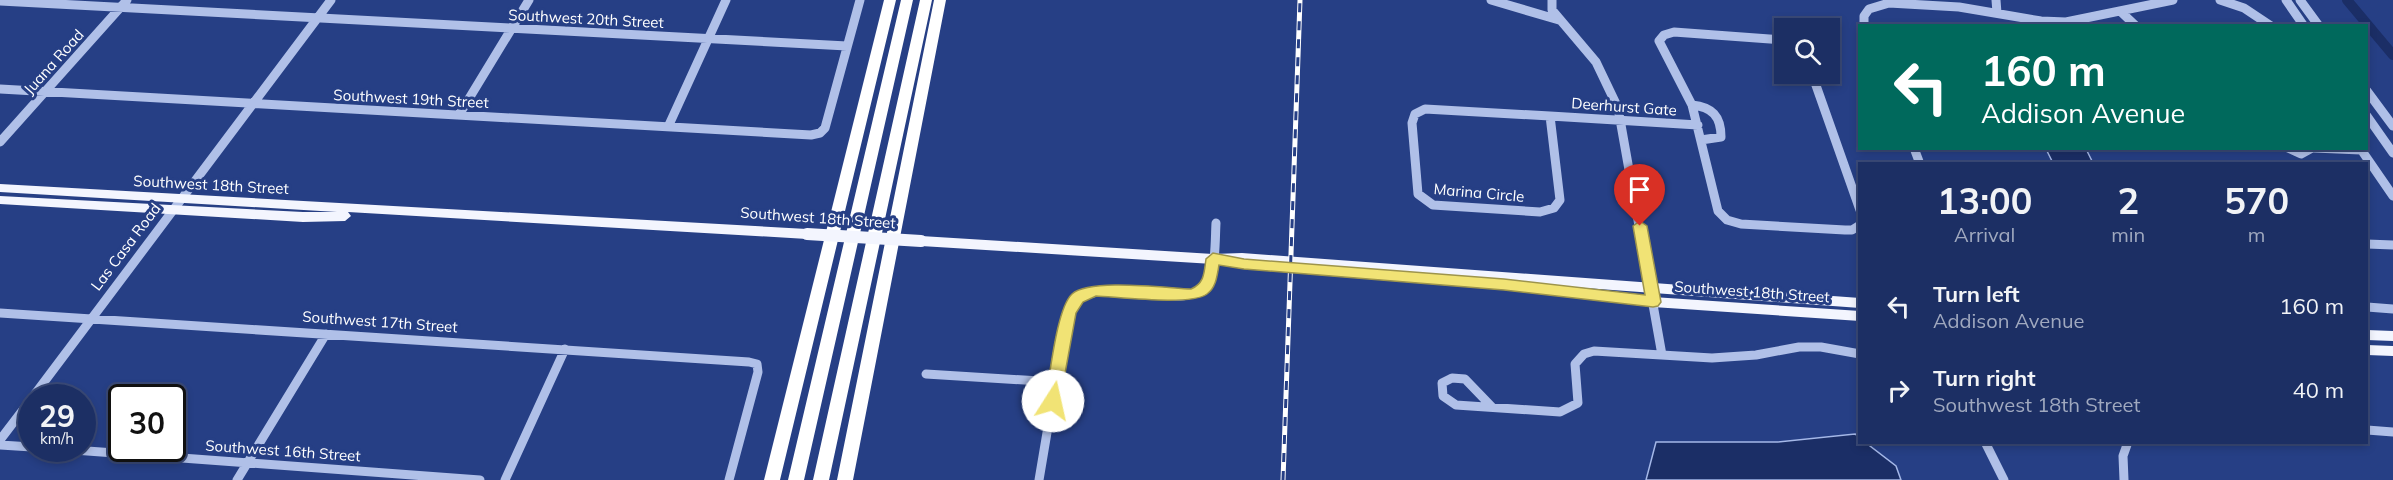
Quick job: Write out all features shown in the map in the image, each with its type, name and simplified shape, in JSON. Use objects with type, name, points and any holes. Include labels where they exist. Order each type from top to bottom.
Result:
[{"type":"highway","points":[[772,480],[891,0]]},
{"type":"highway","points":[[796,480],[907,0]]},
{"type":"highway","points":[[821,480],[926,0]]},
{"type":"highway","points":[[845,480],[940,0]]},
{"type":"main road","name":"Southwest 18th Street","points":[[0,188],[24,196]]},
{"type":"main road","name":"Southwest 18th Street","points":[[0,200],[24,196],[178,205],[303,217],[421,214],[510,216],[1213,259],[1244,264],[1652,295],[1858,316]]},
{"type":"main road","name":"Southwest 18th Street","points":[[1652,295],[1858,303]]},
{"type":"main road","points":[[2368,335],[2393,336]]},
{"type":"main road","points":[[2368,350],[2393,351]]},
{"type":"street","name":"Juana Road","points":[[0,142],[127,0]]},
{"type":"street","name":"Las Casa Road","points":[[42,384],[331,0]]},
{"type":"street","points":[[459,116],[529,0]]},
{"type":"street","points":[[668,127],[726,0]]},
{"type":"street","points":[[847,46],[860,0]]},
{"type":"street","points":[[1491,0],[1559,20]]},
{"type":"street","points":[[1552,0],[1550,6],[1559,20],[1596,62],[1612,90],[1621,121],[1662,355]]},
{"type":"street","points":[[1996,0],[1997,13]]},
{"type":"street","points":[[1864,24],[1864,16],[1873,7],[1883,3],[1900,2],[1997,13],[2045,23],[2075,21],[2173,0]]},
{"type":"street","points":[[2220,0],[2244,8],[2268,24]]},
{"type":"street","points":[[2286,0],[2303,24]]},
{"type":"street","points":[[2300,0],[2318,24]]},
{"type":"street","name":"Southwest 20th Street","points":[[0,1],[847,46]]},
{"type":"street","points":[[2120,11],[2134,24]]},
{"type":"street","points":[[1774,39],[1674,32],[1660,38],[1659,45],[1678,74],[1692,105],[1718,211],[1727,220],[1742,224],[1845,230],[1852,230],[1858,226]]},
{"type":"street","name":"Southwest 19th Street","points":[[0,89],[811,135],[820,133],[825,128],[847,46]]},
{"type":"street","points":[[1816,84],[1858,204]]},
{"type":"street","points":[[2368,92],[2393,126]]},
{"type":"street","points":[[1692,105],[1709,107],[1715,111],[1720,124],[1721,137],[1701,140]]},
{"type":"street","name":"Marina Circle","points":[[1432,109],[1550,116],[1560,200],[1554,208],[1540,212],[1433,205],[1418,194],[1412,123],[1413,118],[1420,111],[1432,109]]},
{"type":"street","name":"Deerhurst Gate","points":[[1550,116],[1698,125]]},
{"type":"street","points":[[2368,117],[2393,153]]},
{"type":"street","points":[[2292,150],[2301,154],[2309,150]]},
{"type":"street","points":[[2361,150],[2393,196]]},
{"type":"street","points":[[1039,480],[1066,320],[1072,304],[1078,298],[1095,291],[1193,295],[1203,290],[1210,281],[1216,223]]},
{"type":"street","points":[[2368,244],[2393,245]]},
{"type":"street","points":[[2368,307],[2393,309]]},
{"type":"street","name":"Southwest 17th Street","points":[[0,313],[757,364],[758,372],[729,480]]},
{"type":"street","points":[[237,480],[326,334]]},
{"type":"street","points":[[1492,407],[1481,399],[1474,387],[1462,377],[1454,376],[1442,383],[1441,393],[1448,401],[1465,406],[1560,412],[1574,407],[1579,398],[1575,366],[1577,358],[1584,352],[1734,358],[1799,347],[1833,348],[1858,354]]},
{"type":"street","points":[[505,480],[565,350]]},
{"type":"street","points":[[926,374],[1056,382]]},
{"type":"street","name":"Las Casa Road","points":[[0,440],[18,416]]},
{"type":"street","points":[[2368,430],[2393,432]]},
{"type":"street","points":[[1986,444],[2004,480]]},
{"type":"street","points":[[2124,480],[2123,456],[2127,444]]},
{"type":"street","points":[[0,445],[18,446]]},
{"type":"street","name":"Southwest 16th Street","points":[[96,452],[480,480]]},
{"type":"water","points":[[2046,150],[2086,150],[2092,162],[2052,162]]},
{"type":"water","points":[[1855,434],[1858,436],[1858,444],[1867,444],[1896,466],[1901,480],[1646,480],[1656,442],[1778,442]]},
{"type":"waterway","points":[[2347,0],[2367,24]]},
{"type":"waterway","points":[[2368,25],[2393,55]]},
{"type":"railway","points":[[1283,480],[1300,0]]},
{"type":"route","points":[[1053,401],[1066,320],[1072,304],[1086,293],[1105,290],[1178,296],[1193,295],[1203,290],[1210,281],[1213,259],[1244,264],[1504,284],[1653,302],[1640,226]]}]
